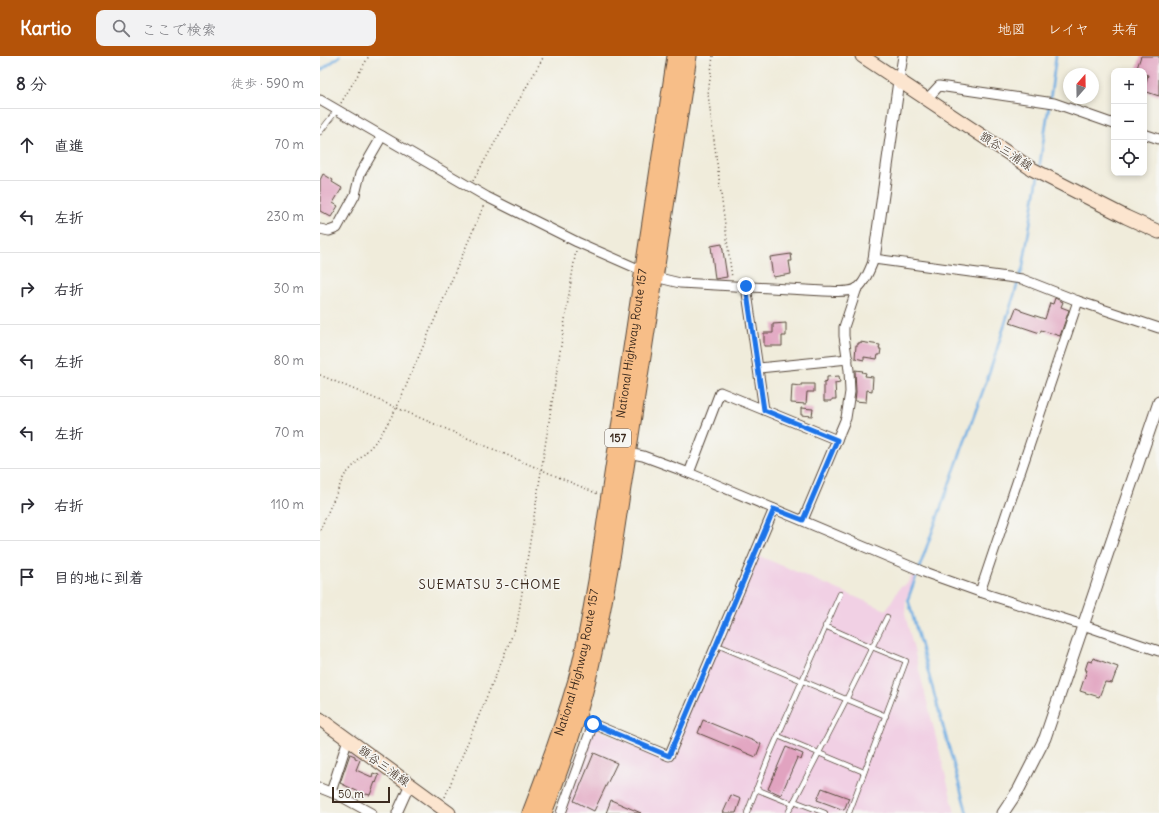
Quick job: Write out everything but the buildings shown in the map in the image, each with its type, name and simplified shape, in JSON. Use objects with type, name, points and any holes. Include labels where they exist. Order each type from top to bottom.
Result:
[{"type":"highway","name":"National Highway Route 157","points":[[544,813],[561,768],[584,695],[612,560],[628,453],[675,56]]},
{"type":"highway","name":"National Highway Route 157","points":[[530,813],[558,738],[578,672],[584,644],[689,56]]},
{"type":"main road","name":"額谷三浦線","points":[[862,56],[1032,169],[1126,217],[1159,232]]},
{"type":"main road","name":"額谷三浦線","points":[[320,719],[410,784],[443,811]]},
{"type":"street","points":[[803,520],[846,418],[850,392],[844,327],[857,288],[867,276],[874,259],[903,56]]},
{"type":"street","points":[[927,99],[939,86],[1049,102],[1111,123]]},
{"type":"street","points":[[320,100],[487,197],[578,242],[649,274],[680,283],[824,291],[845,291],[857,288]]},
{"type":"street","points":[[1147,135],[1159,139]]},
{"type":"street","points":[[320,229],[329,231],[337,228],[355,195],[360,174],[382,136]]},
{"type":"street","points":[[874,259],[1018,279],[1159,328]]},
{"type":"street","points":[[746,286],[764,410]]},
{"type":"street","points":[[980,592],[1078,301]]},
{"type":"street","points":[[759,368],[848,359]]},
{"type":"street","points":[[689,473],[720,392],[837,440]]},
{"type":"street","points":[[1006,811],[1045,738],[1159,402]]},
{"type":"street","points":[[628,453],[643,456],[689,473],[924,572],[980,592],[1083,624],[1159,651]]},
{"type":"street","points":[[561,813],[593,724],[669,756],[774,509]]},
{"type":"street","points":[[330,792],[348,739]]},
{"type":"street","points":[[397,813],[410,784]]},
{"type":"street","points":[[320,788],[340,796],[371,813]]},
{"type":"lane","points":[[320,132],[337,110]]},
{"type":"lane","points":[[747,813],[778,736],[840,594]]},
{"type":"lane","points":[[788,813],[887,617]]},
{"type":"lane","points":[[825,626],[906,661],[849,813]]},
{"type":"lane","points":[[722,647],[886,716]]},
{"type":"lane","points":[[778,736],[864,772]]},
{"type":"lane","points":[[756,789],[825,813]]},
{"type":"path","points":[[337,110],[369,56]]},
{"type":"path","points":[[470,187],[544,56]]},
{"type":"path","points":[[713,56],[708,94],[732,286]]},
{"type":"path","points":[[320,530],[344,476],[379,438],[397,407],[487,197]]},
{"type":"path","points":[[443,811],[517,624],[578,242]]},
{"type":"path","points":[[320,375],[609,498]]},
{"type":"shaded area","points":[[757,555],[886,610],[900,587],[906,585],[914,573],[916,574],[906,599],[905,614],[955,813],[556,813],[587,724],[666,759]]},
{"type":"waterway","points":[[320,71],[340,56]]},
{"type":"waterway","points":[[1050,100],[1056,56]]},
{"type":"waterway","points":[[1039,169],[1049,105]]},
{"type":"waterway","points":[[967,813],[908,599],[990,371],[1023,267],[1038,176]]},
{"type":"district","name":"SUEMATSU 3-CHOME","points":[[490,584]]},
{"type":"route","points":[[593,724],[669,756],[774,509],[803,520],[837,440],[764,410],[746,286]]}]
